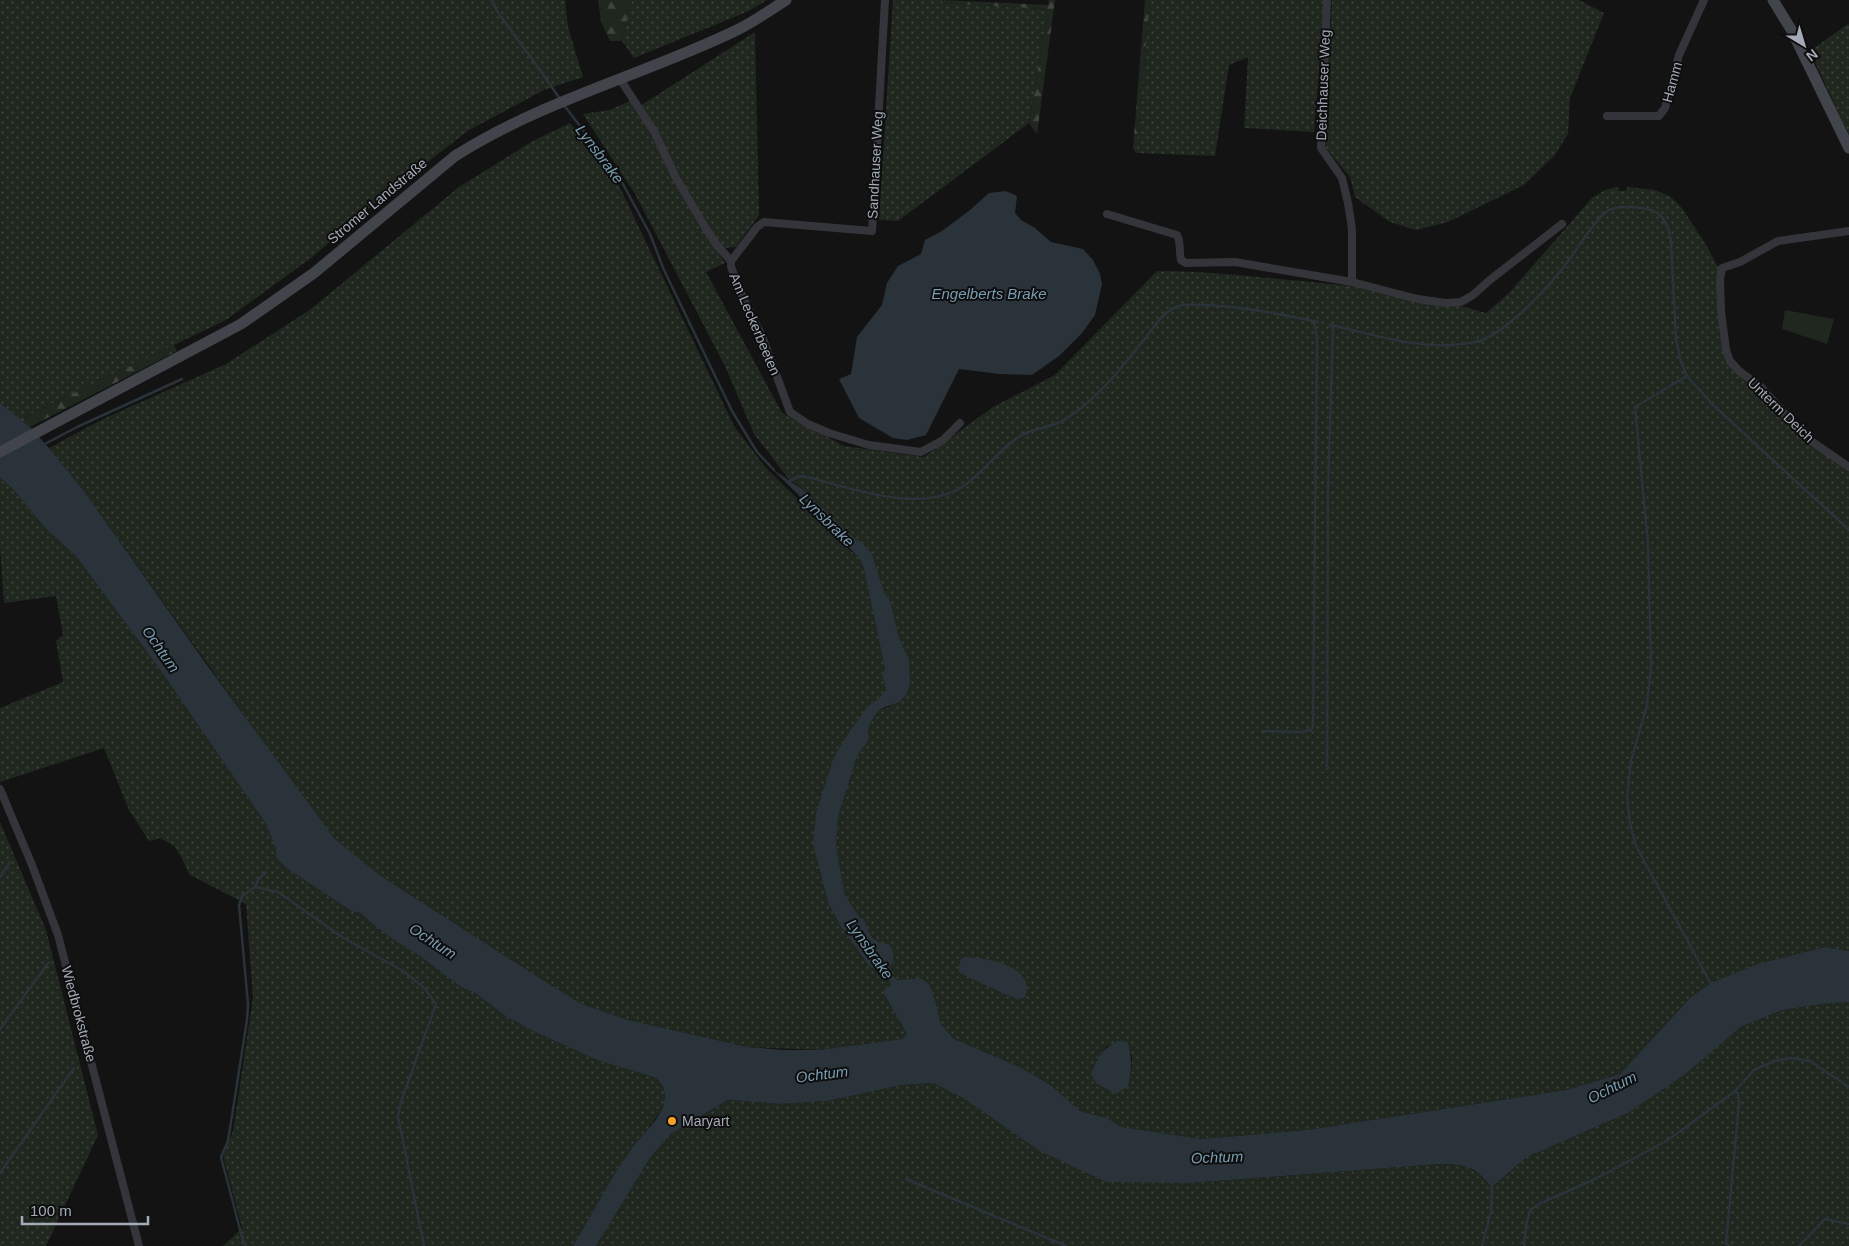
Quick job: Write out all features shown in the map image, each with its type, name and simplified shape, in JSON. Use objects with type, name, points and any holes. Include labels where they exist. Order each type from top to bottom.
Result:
[{"type":"main road","name":"Stromer Landstraße","points":[[0,452],[241,324],[314,273],[455,156],[505,127],[567,99],[739,29],[786,0]]},
{"type":"main road","points":[[1773,0],[1792,31],[1849,148]]},
{"type":"street","name":"Sandhauser Weg","points":[[731,261],[757,227],[764,222],[872,231],[885,0]]},
{"type":"street","name":"Deichhauser Weg","points":[[1327,0],[1321,148],[1342,178],[1348,203],[1352,229],[1352,282]]},
{"type":"street","name":"Hamm","points":[[1607,116],[1659,116],[1665,108],[1681,49],[1704,0]]},
{"type":"street","name":"Am Leckerbeeten","points":[[620,79],[655,133],[675,176],[705,227],[716,244],[731,261],[731,267],[743,298],[762,336],[790,412],[808,424],[829,433],[869,445],[921,452],[943,440],[960,423]]},
{"type":"street","points":[[1107,214],[1177,235],[1181,260],[1186,263],[1236,262],[1352,282],[1418,299],[1445,303],[1461,302],[1473,295],[1491,278],[1562,224]]},
{"type":"street","name":"Unterm Deich","points":[[1849,231],[1778,242],[1740,262],[1722,268],[1720,286],[1726,350],[1730,361],[1739,371],[1761,387],[1804,436],[1849,468]]},
{"type":"street","name":"Wiedbrokstraße","points":[[0,789],[32,865],[58,936],[139,1246]]},
{"type":"green space","points":[[0,0],[565,0],[568,27],[583,77],[544,90],[469,130],[380,199],[311,258],[226,320],[20,419],[0,403]]},
{"type":"green space","points":[[598,0],[632,0],[622,41],[610,41],[601,22]]},
{"type":"green space","points":[[632,0],[767,0],[749,11],[634,58],[622,41]]},
{"type":"green space","points":[[893,0],[940,0],[941,3],[1048,9],[1029,123],[898,221],[879,220]]},
{"type":"green space","points":[[940,0],[1048,5],[1049,0],[1055,0],[1037,134],[1029,123],[1048,9],[940,3]]},
{"type":"green space","points":[[1145,0],[1150,0],[1136,153],[1133,148]]},
{"type":"green space","points":[[1150,0],[1325,0],[1314,132],[1244,128],[1248,57],[1229,65],[1215,156],[1136,153]]},
{"type":"green space","points":[[1332,0],[1579,0],[1604,13],[1570,98],[1568,134],[1555,155],[1524,185],[1448,222],[1416,230],[1390,222],[1355,197],[1350,177],[1325,147]]},
{"type":"green space","points":[[1849,25],[1849,136],[1810,51]]},
{"type":"green space","points":[[755,32],[759,215],[736,247],[725,248],[718,243],[678,174],[658,132],[640,106]]},
{"type":"green space","points":[[630,101],[667,161],[725,263],[706,272],[782,413],[844,446],[924,457],[993,407],[1055,375],[1157,271],[1233,275],[1358,287],[1435,300],[1486,313],[1509,293],[1592,198],[1605,190],[1617,187],[1620,191],[1625,191],[1628,187],[1655,190],[1671,197],[1682,208],[1705,243],[1719,269],[1717,285],[1723,353],[1738,374],[1755,388],[1783,417],[1849,469],[1849,951],[1825,947],[1757,964],[1690,998],[1620,1074],[1566,1090],[1306,1130],[1201,1139],[1122,1127],[1107,1118],[1080,1111],[1052,1086],[1020,1067],[954,1039],[941,1024],[936,1003],[920,978],[898,980],[892,975],[881,944],[868,932],[864,919],[860,918],[845,895],[836,846],[838,817],[857,756],[868,741],[868,728],[875,714],[880,709],[890,707],[909,660],[898,634],[890,600],[885,594],[872,554],[862,542],[855,539],[805,491],[788,478],[754,434],[725,366],[635,194],[583,114],[609,110]],"holes":[[[1128,1042],[1132,1057],[1131,1075],[1091,1074],[1096,1061],[1107,1046]]]},
{"type":"green space","points":[[570,123],[613,173],[734,426],[766,468],[858,557],[863,565],[885,669],[882,674],[886,690],[877,700],[869,705],[817,860],[828,903],[841,927],[869,966],[880,972],[882,971],[888,977],[891,985],[884,994],[907,1034],[902,1039],[819,1050],[748,1047],[628,1020],[582,1004],[381,876],[334,838],[316,816],[84,491],[49,448],[103,419],[226,364],[311,309],[459,187],[531,142]]},
{"type":"green space","points":[[1785,310],[1834,319],[1827,344],[1782,329]]},
{"type":"green space","points":[[174,345],[177,351],[30,427],[20,419]]},
{"type":"green space","points":[[0,478],[12,488],[47,530],[76,556],[161,671],[266,824],[276,849],[276,858],[289,870],[353,912],[361,913],[369,921],[448,975],[461,987],[477,994],[504,1015],[533,1031],[597,1060],[656,1078],[663,1086],[665,1096],[663,1108],[615,1173],[573,1246],[223,1246],[242,1228],[223,1156],[233,1131],[253,998],[246,904],[190,875],[174,846],[160,838],[149,841],[129,810],[104,748],[0,782],[0,708],[63,682],[56,641],[63,635],[56,596],[4,603],[0,547]]},
{"type":"green space","points":[[0,822],[46,930],[98,1135],[46,1246],[0,1246]]},
{"type":"green space","points":[[1849,1002],[1849,1246],[596,1246],[650,1158],[671,1134],[728,1100],[781,1104],[827,1101],[902,1085],[933,1083],[963,1098],[1190,1183],[1439,1164],[1463,1166],[1474,1170],[1492,1187],[1527,1157],[1630,1112],[1687,1073],[1742,1026],[1783,1010]]},
{"type":"water","name":"Engelberts Brake","points":[[1006,191],[1017,196],[1015,213],[1021,220],[1035,228],[1051,242],[1083,249],[1093,260],[1100,274],[1102,284],[1095,315],[1082,333],[1059,356],[1032,375],[1000,374],[959,369],[926,435],[907,440],[893,438],[859,418],[839,379],[851,374],[857,337],[882,305],[887,283],[898,266],[921,254],[925,240],[942,231],[989,193]]},
{"type":"water","name":"Ochtum","points":[[0,403],[30,427],[84,491],[207,665],[334,838],[381,876],[538,977],[582,1004],[628,1020],[748,1047],[784,1050],[819,1050],[902,1039],[907,1034],[884,994],[884,990],[891,985],[888,977],[882,971],[880,972],[869,966],[841,927],[828,903],[813,844],[816,813],[834,757],[851,729],[869,705],[877,700],[886,690],[882,674],[885,669],[863,565],[858,557],[819,515],[772,469],[805,491],[855,539],[862,542],[872,554],[885,594],[890,600],[898,634],[909,660],[910,684],[906,695],[899,702],[880,709],[875,715],[868,728],[868,741],[857,756],[838,817],[836,846],[845,895],[860,918],[864,919],[867,929],[872,936],[879,942],[889,944],[893,951],[893,964],[889,966],[892,975],[898,980],[920,978],[929,984],[941,1024],[954,1039],[1020,1067],[1052,1086],[1080,1111],[1107,1118],[1122,1127],[1201,1139],[1306,1130],[1566,1090],[1620,1074],[1690,998],[1711,983],[1757,964],[1825,947],[1849,951],[1849,1002],[1783,1010],[1742,1026],[1687,1073],[1630,1112],[1527,1157],[1492,1187],[1474,1170],[1464,1166],[1439,1164],[1190,1183],[1106,1182],[1040,1151],[963,1098],[933,1083],[902,1085],[827,1101],[781,1104],[728,1100],[671,1134],[650,1158],[596,1246],[573,1246],[615,1173],[663,1108],[665,1096],[663,1086],[656,1078],[597,1060],[533,1031],[504,1015],[477,994],[461,987],[420,956],[393,939],[361,913],[353,912],[289,870],[276,858],[276,849],[266,824],[161,671],[76,556],[47,530],[12,488],[0,478]]},
{"type":"water","points":[[966,957],[997,962],[1017,971],[1024,978],[1027,986],[1025,997],[1018,1000],[960,973],[958,969],[961,959]]},
{"type":"water","points":[[1118,1041],[1128,1042],[1131,1070],[1128,1086],[1116,1094],[1097,1084],[1091,1074],[1101,1054]]},
{"type":"waterway","name":"Lynsbrake","points":[[492,0],[497,11],[560,99]]},
{"type":"waterway","name":"Lynsbrake","points":[[563,104],[618,175],[650,234],[664,270],[732,411],[757,452],[774,470]]},
{"type":"waterway","points":[[1330,325],[1395,340],[1428,345],[1480,341],[1516,317],[1540,294],[1569,260],[1595,223],[1606,212],[1611,209],[1625,207],[1641,208],[1655,212],[1665,221],[1670,234],[1676,339],[1681,362],[1687,376],[1712,404],[1849,530]]},
{"type":"waterway","points":[[789,481],[800,476],[807,477],[864,492],[906,499],[945,495],[962,487],[978,475],[1014,440],[1026,433],[1058,423],[1087,403],[1114,376],[1169,310],[1187,305],[1221,306],[1262,311],[1318,322]]},
{"type":"waterway","points":[[1262,731],[1302,732],[1311,730],[1313,726],[1317,338],[1314,321]]},
{"type":"waterway","points":[[1327,769],[1328,491],[1333,326]]},
{"type":"waterway","points":[[1687,376],[1635,407],[1648,544],[1651,667],[1647,705],[1631,761],[1627,797],[1630,823],[1636,846],[1711,984]]},
{"type":"waterway","points":[[43,445],[77,427],[182,379]]},
{"type":"waterway","points":[[0,877],[10,862]]},
{"type":"waterway","points":[[246,1246],[221,1157],[228,1141],[247,1020],[248,1004],[239,905],[242,896],[255,887],[258,880],[266,872]]},
{"type":"waterway","points":[[255,887],[278,892],[342,937],[405,972],[425,989],[436,1004],[401,1102],[398,1116],[424,1246]]},
{"type":"waterway","points":[[0,1029],[49,962]]},
{"type":"waterway","points":[[1524,1246],[1530,1210],[1539,1204],[1597,1178],[1668,1140],[1735,1091],[1754,1070],[1774,1061],[1791,1058],[1810,1061],[1849,1087]]},
{"type":"waterway","points":[[0,1173],[74,1068]]},
{"type":"waterway","points":[[1729,1246],[1726,1243],[1739,1104],[1738,1093],[1735,1091]]},
{"type":"waterway","points":[[906,1179],[1066,1246]]},
{"type":"waterway","points":[[1482,1246],[1491,1211],[1492,1186]]},
{"type":"waterway","points":[[1799,1246],[1825,1219],[1849,1224]]},
{"type":"place","name":"Maryart","points":[[672,1121]]}]
